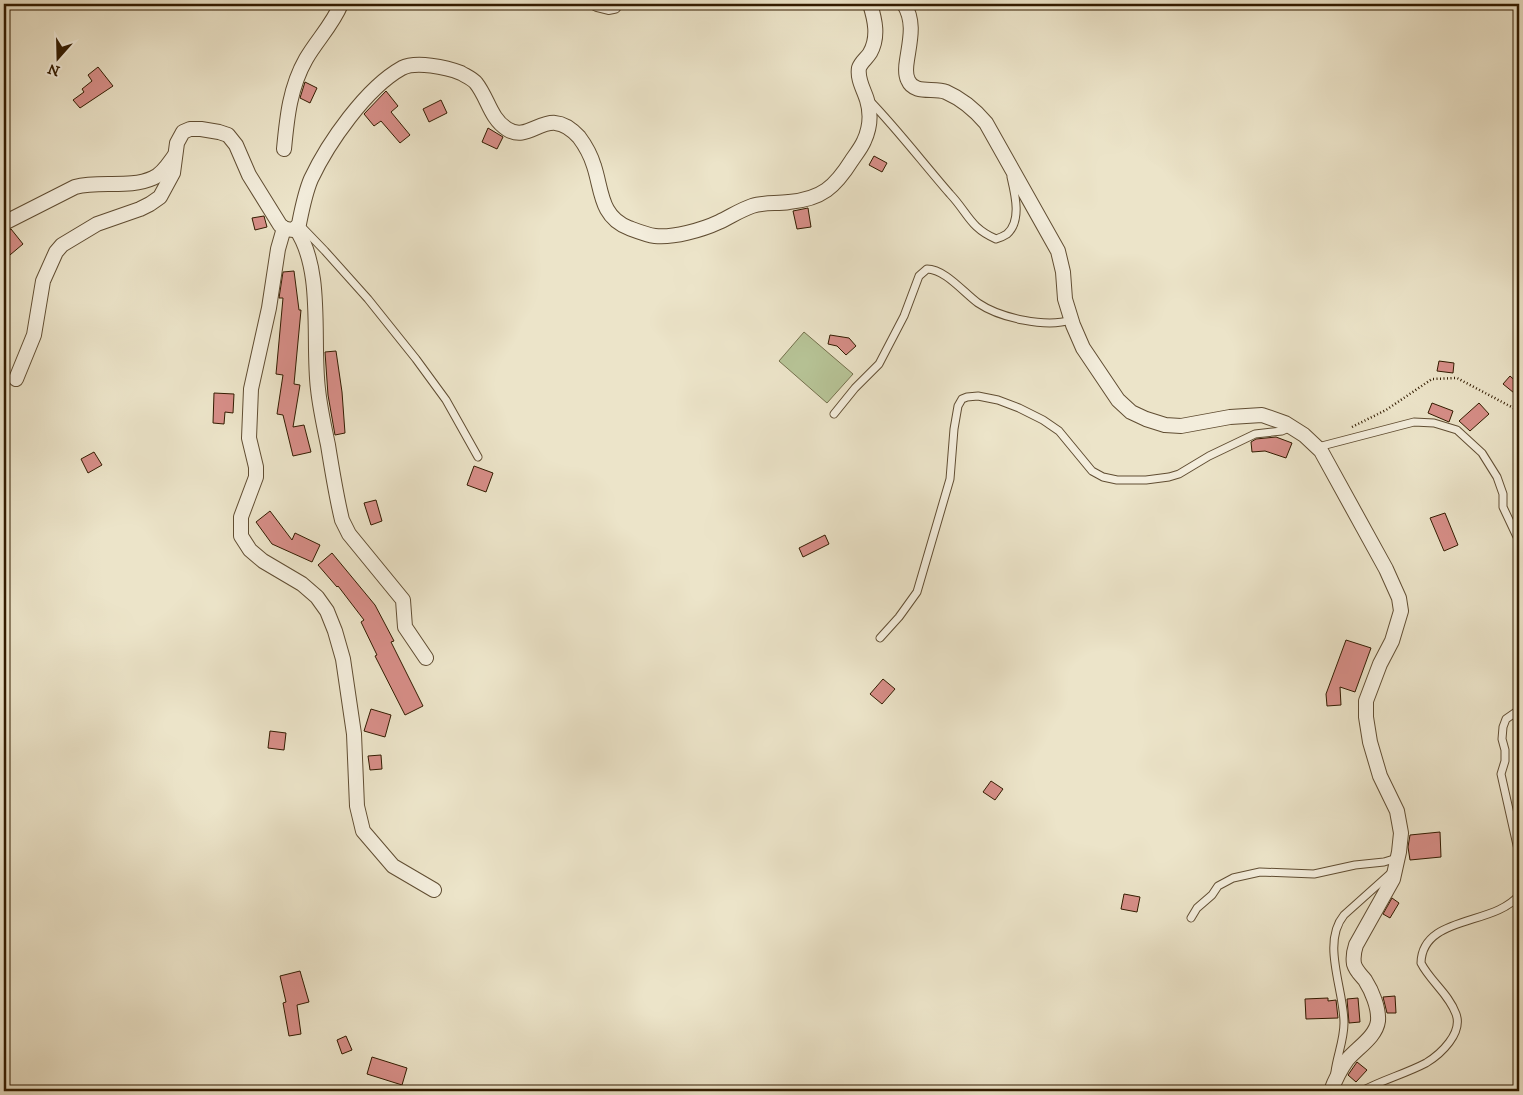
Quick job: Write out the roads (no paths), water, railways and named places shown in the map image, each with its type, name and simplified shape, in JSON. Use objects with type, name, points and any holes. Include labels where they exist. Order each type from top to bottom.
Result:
[{"type":"street","points":[[284,149],[286,119],[296,78],[341,4]]},
{"type":"street","points":[[597,4],[609,7],[615,4]]},
{"type":"street","points":[[434,890],[393,866],[384,858],[364,832],[357,806],[354,734],[343,659],[327,611],[317,597],[302,584],[263,561],[250,550],[241,536],[241,517],[256,477],[256,466],[249,438],[251,389],[270,308],[278,249],[293,227],[311,180],[337,135],[373,90],[403,67],[428,65],[447,68],[476,82],[491,113],[508,130],[516,133],[532,130],[545,123],[553,122],[568,128],[580,139],[594,164],[601,195],[612,217],[627,227],[658,236],[678,235],[712,225],[754,205],[792,202],[815,197],[834,186],[864,142],[869,124],[869,105],[859,72],[860,67],[870,53],[876,37],[876,24],[870,4]]},
{"type":"street","points":[[904,4],[912,20],[906,67],[907,79],[912,86],[926,90],[944,91],[963,101],[976,111],[986,123],[1058,251],[1063,272],[1065,299],[1071,320],[1083,348],[1118,400],[1131,412],[1165,425],[1181,426],[1230,417],[1262,415],[1285,423],[1304,435],[1317,448],[1339,483],[1386,569],[1398,598],[1401,611],[1392,641],[1380,664],[1366,701],[1366,717],[1370,742],[1380,776],[1396,811],[1401,833],[1393,879],[1356,945],[1354,954],[1356,970],[1365,980],[1373,995],[1378,1022],[1374,1030],[1337,1076],[1332,1090]]},
{"type":"street","points":[[16,379],[34,335],[43,281],[56,252],[62,245],[97,224],[140,209],[160,197],[173,173],[178,138],[183,132],[190,129],[219,132],[228,136],[236,145],[248,175],[300,236],[313,282],[316,311],[315,350],[318,389],[342,520],[349,534],[403,600],[405,627],[426,658]]},
{"type":"street","points":[[4,223],[84,184],[129,183],[154,178],[163,171],[175,154]]},
{"type":"lane","points":[[866,98],[902,136],[938,182],[951,194],[969,219],[983,233],[996,239],[1007,234],[1015,221],[1014,188],[1009,164]]},
{"type":"lane","points":[[293,227],[325,251],[368,299],[446,400],[478,457]]},
{"type":"lane","points":[[834,414],[855,388],[879,364],[904,316],[919,276],[927,269],[940,273],[976,302],[995,312],[1021,319],[1055,324],[1071,320]]},
{"type":"lane","points":[[880,638],[899,617],[917,592],[948,491],[958,406],[962,399],[978,396],[998,400],[1042,420],[1059,431],[1092,471],[1103,477],[1117,480],[1152,480],[1180,474],[1209,456],[1255,434],[1292,427]]},
{"type":"lane","points":[[1317,448],[1414,422],[1434,423],[1457,430],[1482,453],[1498,477],[1503,494],[1504,507],[1519,541]]},
{"type":"lane","points":[[1519,710],[1506,719],[1503,727],[1502,739],[1505,761],[1501,774],[1519,854]]},
{"type":"lane","points":[[1191,918],[1196,908],[1218,886],[1228,880],[1246,874],[1270,872],[1314,874],[1356,865],[1384,862],[1395,864],[1391,874],[1344,915],[1339,921],[1335,932],[1334,948],[1344,1023],[1332,1090]]},
{"type":"lane","points":[[1362,1091],[1433,1058],[1456,1031],[1458,1023],[1454,1008],[1421,963],[1423,948],[1437,934],[1504,908],[1519,895]]}]
